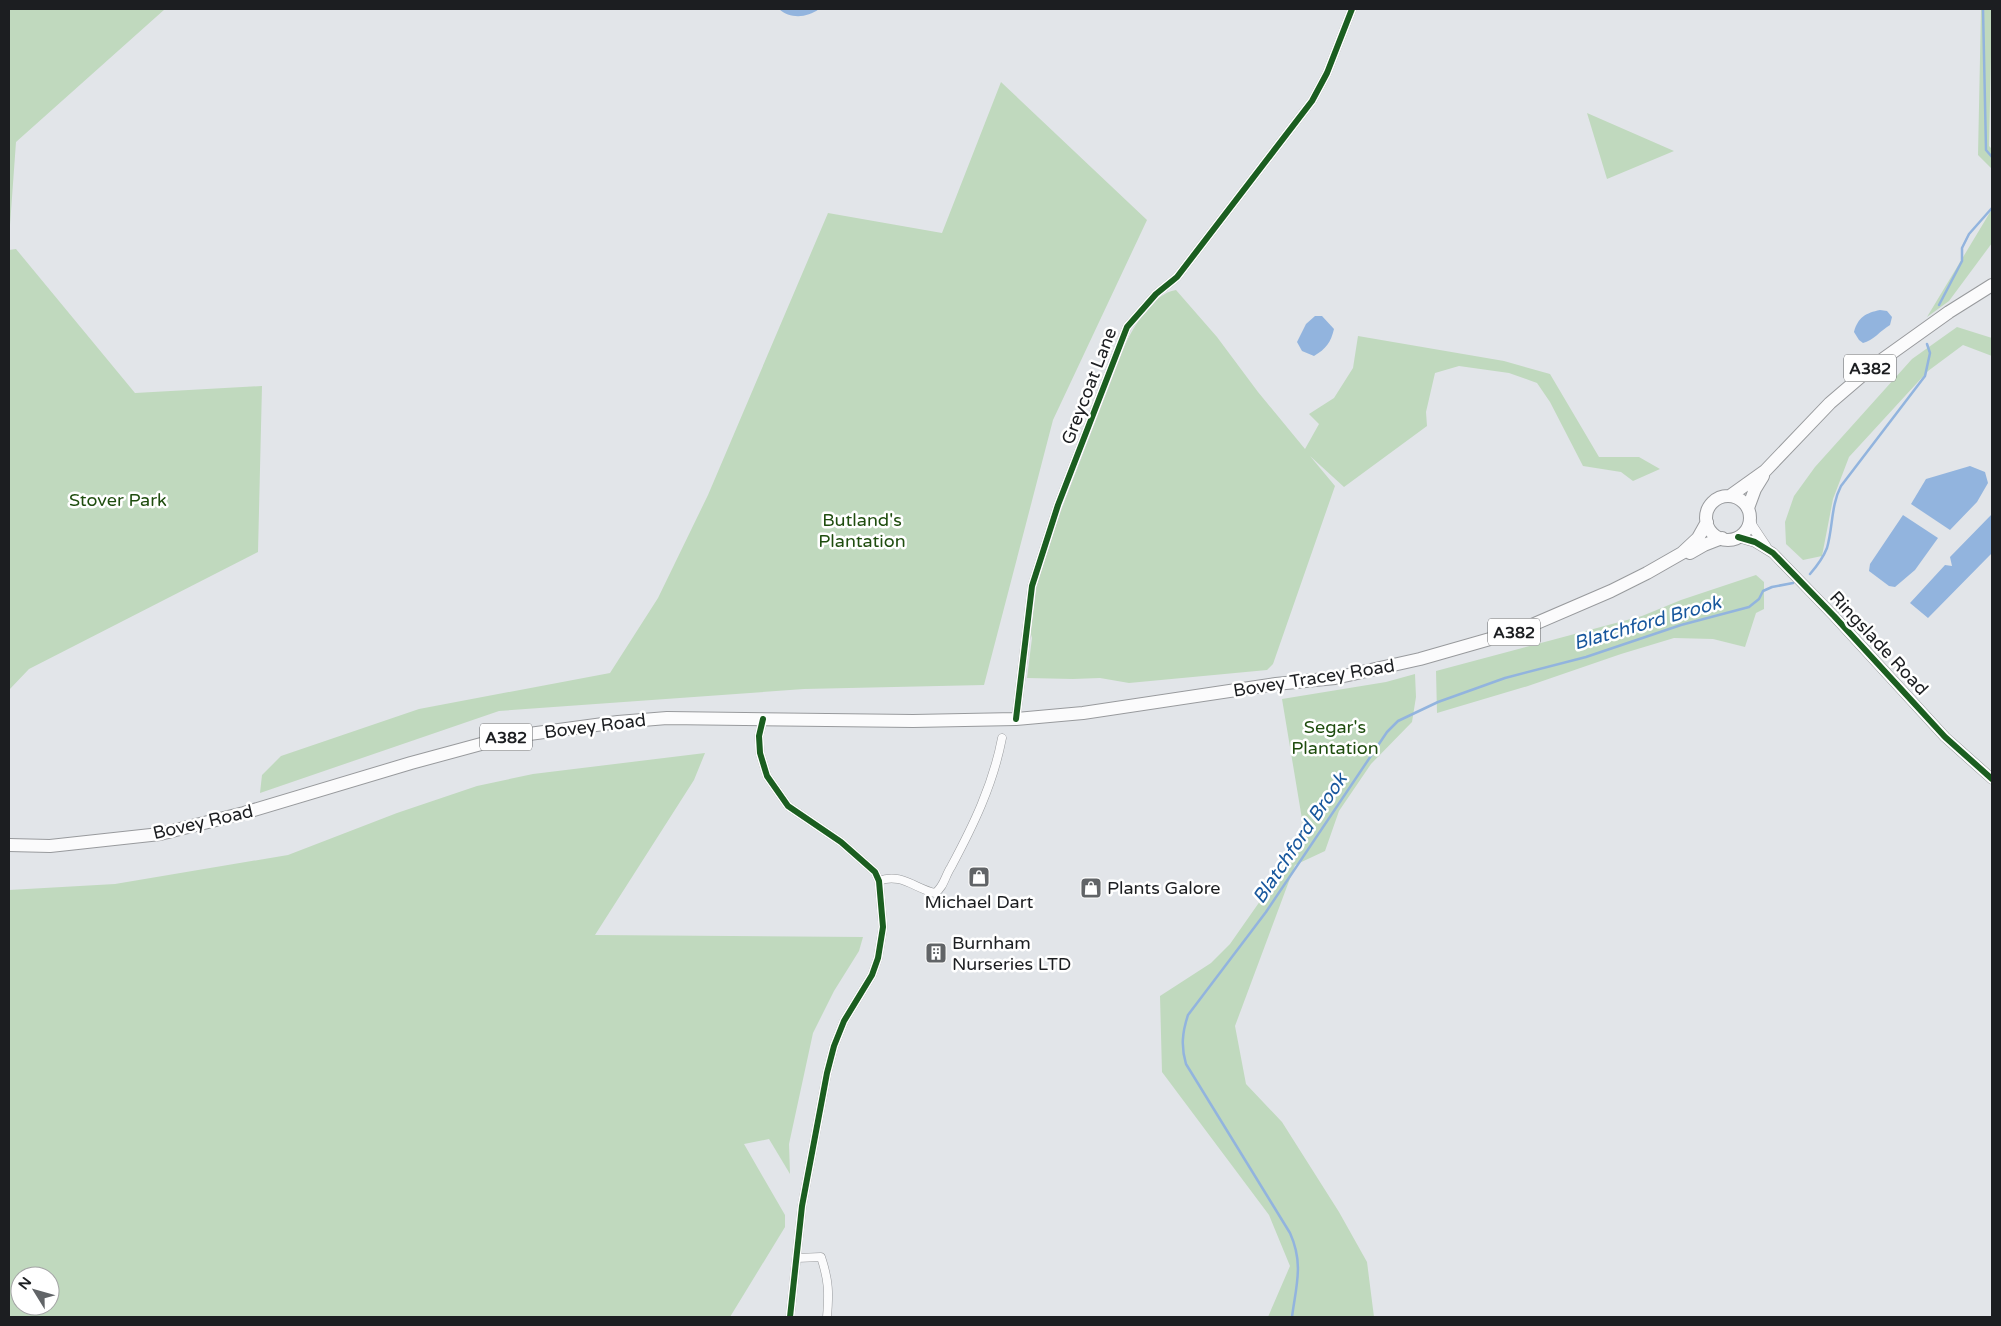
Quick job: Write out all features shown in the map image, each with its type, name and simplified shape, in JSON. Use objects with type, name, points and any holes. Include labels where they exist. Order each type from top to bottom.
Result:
[{"type":"main road","name":"A382","points":[[1730,496],[1765,471],[1830,403],[1872,367],[1949,312],[1992,285]]},
{"type":"main road","name":"A382","points":[[1749,514],[1765,471]]},
{"type":"main road","points":[[1730,496],[1742,500],[1749,514],[1748,528],[1738,537],[1728,540],[1712,533],[1707,522],[1707,512],[1710,506],[1721,497],[1730,496]]},
{"type":"main road","name":"Bovey Tracey Road","points":[[1016,719],[1083,713],[1276,684],[1335,678],[1420,660],[1518,631],[1611,591],[1682,553],[1698,538],[1707,522]]},
{"type":"main road","name":"Bovey Tracey Road","points":[[1682,553],[1690,553],[1722,538]]},
{"type":"main road","name":"Bovey Road","points":[[9,845],[50,846],[160,834],[244,814],[411,763],[507,737],[618,722],[667,718],[912,721],[1016,719]]},
{"type":"street","name":"Greycoat Lane","points":[[1016,719],[1032,586],[1058,505],[1127,328],[1156,294],[1177,277],[1312,101],[1336,51],[1352,9]]},
{"type":"street","name":"Ringslade Road","points":[[1749,514],[1752,526],[1766,548],[1815,595],[1945,737],[1992,779]]},
{"type":"street","name":"Ringslade Road","points":[[1738,537],[1766,548]]},
{"type":"street","points":[[763,719],[759,736],[760,753],[767,776],[788,806],[841,842],[875,872],[879,881],[882,927],[881,945],[872,975],[844,1021],[827,1073],[802,1206],[790,1317]]},
{"type":"street","points":[[879,881],[888,877],[898,879],[936,893],[942,888],[949,869],[976,822],[998,757],[1002,738]]},
{"type":"street","points":[[797,1258],[820,1257],[826,1272],[830,1294],[827,1317]]},
{"type":"green space","points":[[9,9],[165,9],[16,142],[9,239]]},
{"type":"green space","points":[[1981,9],[1992,9],[1989,146],[1992,149],[1992,169],[1978,155]]},
{"type":"green space","name":"Butland's Plantation","points":[[1001,82],[1147,220],[1053,420],[984,685],[804,689],[499,711],[260,793],[262,775],[281,756],[419,709],[610,673],[658,598],[708,495],[828,213],[942,233]]},
{"type":"green space","points":[[1587,113],[1674,151],[1607,179]]},
{"type":"green space","points":[[1992,209],[1992,243],[1949,301],[1927,317]]},
{"type":"green space","name":"Stover Park","points":[[16,249],[135,393],[262,386],[258,552],[29,669],[9,690],[9,250]]},
{"type":"green space","points":[[1176,290],[1217,337],[1258,392],[1305,449],[1319,424],[1309,414],[1334,398],[1353,368],[1358,336],[1504,361],[1550,374],[1599,457],[1639,457],[1660,469],[1633,481],[1621,472],[1583,466],[1550,402],[1537,383],[1509,373],[1459,366],[1435,373],[1426,412],[1427,426],[1344,487],[1310,456],[1335,486],[1273,664],[1267,670],[1129,683],[1100,678],[1027,678],[1032,638],[1029,628],[1037,581],[1047,547],[1127,342],[1137,323],[1151,305],[1167,293]]},
{"type":"green space","points":[[1957,327],[1992,338],[1992,356],[1963,345],[1928,371],[1849,457],[1833,499],[1822,556],[1803,560],[1786,544],[1785,522],[1794,496],[1815,467],[1912,359]]},
{"type":"green space","points":[[1756,575],[1764,582],[1764,609],[1756,613],[1745,647],[1713,639],[1674,638],[1528,686],[1437,713],[1436,671],[1642,616],[1681,600]]},
{"type":"green space","name":"Segar's Plantation","points":[[1415,674],[1416,697],[1412,722],[1371,764],[1339,811],[1325,851],[1295,865],[1235,1026],[1246,1084],[1282,1122],[1339,1212],[1367,1262],[1374,1317],[1268,1317],[1290,1266],[1269,1215],[1162,1072],[1160,996],[1211,963],[1230,944],[1305,837],[1282,699],[1386,682]]},
{"type":"green space","points":[[705,753],[694,780],[595,935],[863,937],[859,951],[834,991],[813,1033],[789,1144],[790,1174],[769,1139],[744,1144],[785,1215],[785,1227],[730,1317],[9,1317],[9,890],[115,884],[288,855],[397,813],[477,786],[533,774]]},
{"type":"water","points":[[779,9],[819,9],[804,16],[793,16]]},
{"type":"water","points":[[1880,310],[1887,311],[1892,317],[1890,325],[1863,343],[1854,332],[1860,319],[1867,314]]},
{"type":"water","points":[[1315,316],[1322,316],[1334,329],[1327,345],[1314,356],[1302,351],[1297,342],[1306,324]]},
{"type":"water","points":[[1970,466],[1985,472],[1988,483],[1977,502],[1950,530],[1911,504],[1926,479]]},
{"type":"water","points":[[1992,514],[1992,553],[1928,618],[1910,603],[1945,565],[1952,566],[1950,557]]},
{"type":"water","points":[[1903,515],[1938,538],[1915,570],[1895,587],[1889,586],[1869,571],[1870,564]]},
{"type":"waterway","name":"Blatchford Brook","points":[[1983,9],[1986,150],[1992,157]]},
{"type":"waterway","name":"Blatchford Brook","points":[[1939,305],[1962,261],[1962,248],[1969,234],[1992,208]]},
{"type":"waterway","name":"Blatchford Brook","points":[[1810,574],[1820,562],[1827,548],[1835,501],[1841,486],[1925,376],[1930,353],[1927,344]]},
{"type":"waterway","name":"Blatchford Brook","points":[[1292,1317],[1298,1275],[1297,1255],[1294,1244],[1290,1233],[1186,1064],[1183,1040],[1188,1015],[1266,912],[1387,732],[1398,721],[1438,702],[1505,678],[1586,657],[1681,625],[1749,607],[1759,599],[1763,591],[1772,587],[1793,583]]},
{"type":"cycle path","points":[[1016,719],[1032,586],[1058,505],[1127,327],[1156,294],[1177,277],[1312,101],[1327,73],[1352,9]]},
{"type":"cycle path","points":[[1738,537],[1755,542],[1773,553],[1834,616],[1945,737],[1992,779]]},
{"type":"cycle path","points":[[763,719],[759,736],[760,753],[767,776],[788,806],[841,842],[875,872],[879,881],[883,927],[878,958],[872,975],[844,1021],[834,1046],[827,1073],[802,1206],[790,1317]]},
{"type":"place","name":"Michael Dart","points":[[979,877]]},
{"type":"place","name":"Plants Galore","points":[[1091,888]]},
{"type":"place","name":"Burnham Nurseries LTD","points":[[936,953]]}]
